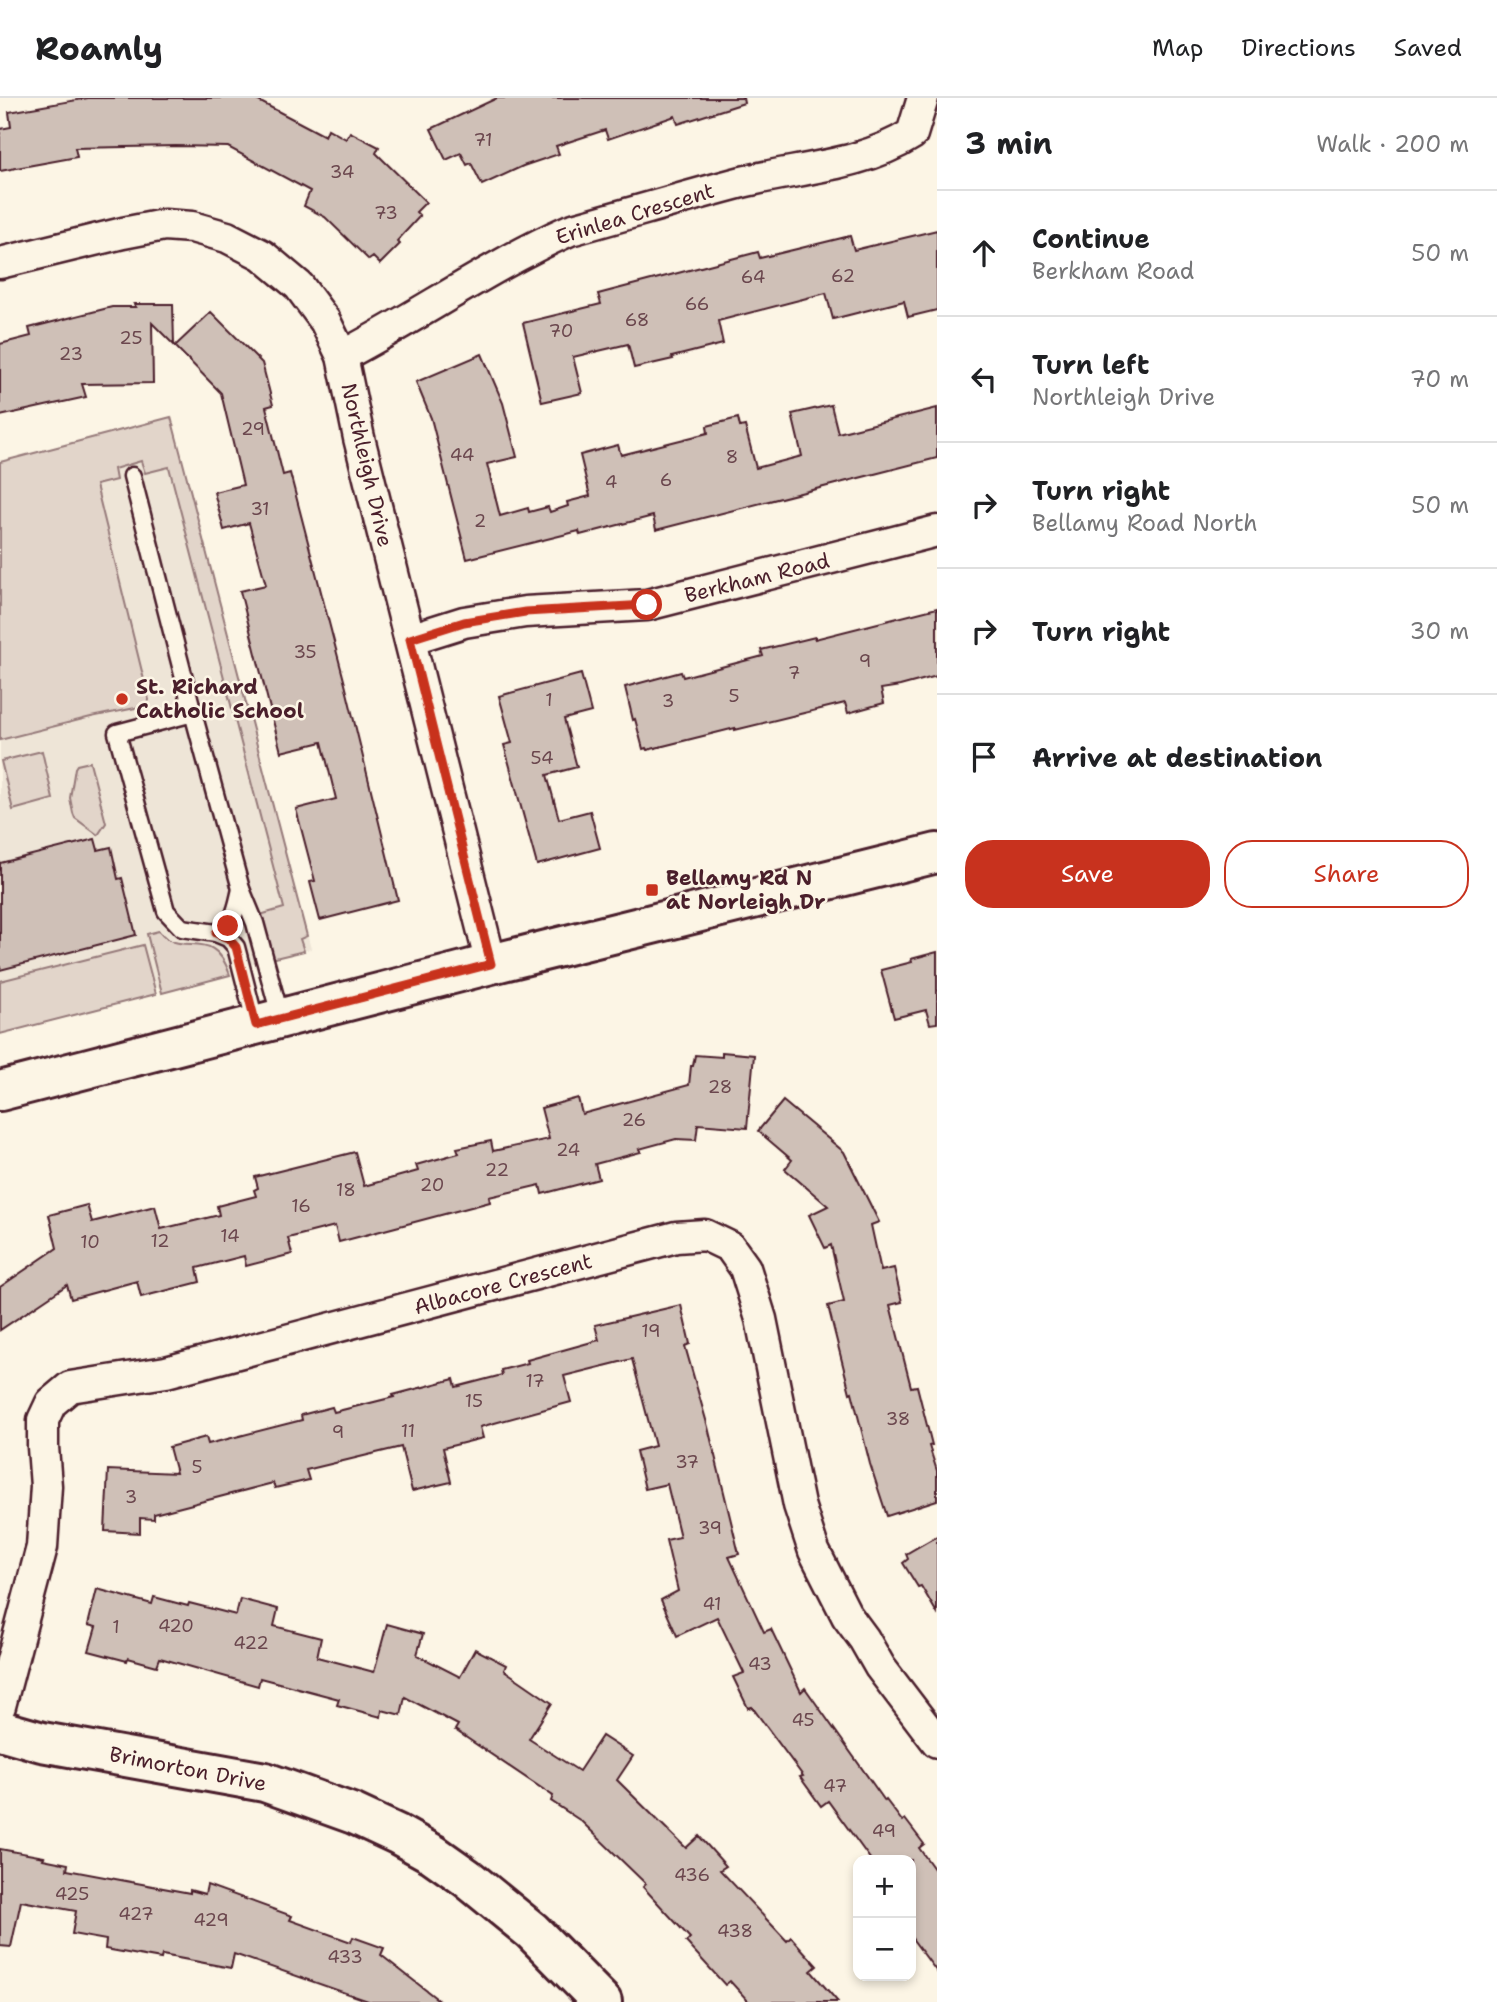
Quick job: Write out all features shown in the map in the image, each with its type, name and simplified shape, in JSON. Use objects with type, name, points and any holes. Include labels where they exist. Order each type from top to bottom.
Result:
[{"type":"street","name":"Erinlea Crescent","points":[[342,356],[501,265],[570,230],[743,182],[866,156],[893,146],[912,134],[923,98]]},
{"type":"street","name":"Northleigh Drive","points":[[0,263],[164,225],[192,226],[227,237],[262,255],[299,286],[325,321],[342,356],[359,438],[491,964]]},
{"type":"street","name":"Berkham Road","points":[[410,639],[464,622],[525,612],[647,605],[937,531]]},
{"type":"street","points":[[0,1091],[491,964],[937,853]]},
{"type":"street","name":"Albacore Crescent","points":[[0,1706],[42,1547],[46,1486],[43,1420],[51,1403],[70,1387],[166,1372],[676,1237],[705,1235],[730,1247],[745,1268],[761,1319],[799,1505],[814,1551],[847,1616],[880,1668],[937,1742]]},
{"type":"street","name":"Brimorton Drive","points":[[0,1730],[42,1742],[265,1782],[354,1814],[433,1854],[467,1878],[531,1931],[602,2002]]},
{"type":"lane","points":[[131,476],[241,889],[255,923],[269,1022]]},
{"type":"lane","points":[[193,713],[117,733],[166,911],[182,928],[216,933],[228,938],[236,947],[269,1022]]},
{"type":"lane","points":[[216,933],[228,926],[236,914],[241,889]]},
{"type":"shaded area","name":"St. Richard Catholic School","points":[[171,417],[311,949],[0,1028],[0,462]]},
{"type":"shaded area","points":[[171,417],[307,936],[300,939],[304,951],[271,959],[260,915],[284,908],[169,467],[145,473],[141,461],[114,469],[116,480],[96,485],[149,700],[145,706],[0,740],[0,462]]},
{"type":"shaded area","points":[[42,751],[53,799],[13,810],[1,761]]},
{"type":"shaded area","points":[[90,762],[106,823],[98,835],[75,818],[70,798],[75,768]]},
{"type":"shaded area","points":[[159,931],[177,943],[206,946],[215,950],[223,959],[230,975],[162,993],[147,934]]},
{"type":"shaded area","points":[[143,945],[156,994],[0,1034],[0,981]]},
{"type":"building","points":[[88,98],[253,98],[325,136],[328,129],[346,139],[350,132],[379,147],[376,153],[426,202],[416,212],[420,216],[397,241],[400,244],[380,264],[373,257],[369,260],[325,217],[304,206],[310,191],[228,147],[75,148],[77,157],[0,171],[0,129],[11,127],[9,112]]},
{"type":"building","points":[[497,98],[743,98],[744,103],[678,124],[675,116],[608,139],[605,130],[556,146],[559,154],[523,166],[482,185],[471,163],[467,165],[461,153],[446,160],[431,129]]},
{"type":"building","points":[[937,230],[937,310],[908,317],[904,301],[833,319],[826,293],[718,321],[723,344],[672,357],[673,359],[634,368],[628,344],[573,357],[582,393],[542,402],[523,323],[601,304],[598,294],[758,252],[760,258],[850,236],[854,250]]},
{"type":"building","points":[[134,304],[173,304],[174,345],[152,323],[153,383],[82,384],[86,397],[0,416],[0,344],[31,336],[29,328],[112,307],[136,307]]},
{"type":"building","points":[[211,312],[262,363],[273,405],[266,407],[283,475],[290,473],[398,900],[320,920],[310,882],[315,881],[296,809],[336,799],[322,742],[281,752],[240,591],[266,585],[249,523],[224,530],[214,492],[243,485],[221,393],[175,346]]},
{"type":"building","points":[[482,354],[503,403],[517,457],[487,464],[500,516],[528,508],[529,512],[548,507],[550,512],[568,506],[567,502],[590,496],[580,455],[618,445],[621,455],[708,433],[707,426],[738,418],[740,427],[745,426],[756,468],[802,456],[792,414],[831,405],[838,433],[937,408],[937,458],[656,530],[653,516],[467,559],[431,418],[416,382]]},
{"type":"building","points":[[937,608],[937,676],[881,689],[884,703],[848,713],[845,703],[643,749],[625,687],[681,672],[683,677],[763,656],[761,650]]},
{"type":"building","points":[[581,674],[591,712],[564,719],[577,767],[547,775],[559,819],[590,811],[600,848],[537,865],[504,745],[512,743],[499,696]]},
{"type":"building","points":[[95,839],[98,850],[111,847],[118,879],[122,878],[136,935],[0,970],[0,863]]},
{"type":"building","points":[[937,952],[937,1023],[930,1024],[926,1010],[894,1018],[881,970]]},
{"type":"building","points":[[722,1052],[754,1055],[747,1128],[698,1124],[696,1140],[676,1139],[595,1164],[599,1179],[542,1194],[540,1185],[489,1197],[490,1202],[339,1242],[335,1226],[288,1238],[292,1254],[246,1266],[244,1256],[197,1268],[200,1282],[141,1297],[137,1281],[71,1299],[67,1285],[0,1330],[0,1287],[57,1248],[49,1215],[87,1205],[92,1222],[155,1206],[161,1229],[219,1215],[217,1206],[256,1196],[254,1190],[258,1188],[255,1177],[355,1152],[364,1186],[418,1171],[416,1165],[459,1153],[457,1148],[491,1141],[493,1151],[549,1139],[541,1108],[578,1098],[582,1114],[689,1085],[695,1055],[722,1057]]},
{"type":"building","points":[[783,1101],[844,1152],[879,1222],[871,1225],[881,1271],[894,1268],[902,1302],[890,1305],[911,1387],[917,1386],[932,1445],[929,1446],[937,1471],[937,1500],[887,1516],[870,1464],[852,1392],[850,1393],[828,1306],[844,1302],[831,1245],[825,1248],[809,1215],[828,1206],[785,1169],[792,1160],[758,1131]]},
{"type":"building","points":[[681,1305],[690,1344],[685,1346],[739,1554],[729,1557],[764,1632],[771,1629],[801,1692],[805,1688],[885,1801],[902,1821],[905,1819],[924,1844],[919,1848],[937,1873],[937,1972],[916,1944],[916,1855],[867,1855],[828,1801],[821,1806],[800,1777],[803,1776],[752,1707],[748,1708],[733,1677],[744,1673],[717,1617],[677,1636],[661,1600],[678,1591],[666,1540],[680,1537],[667,1484],[645,1489],[636,1451],[655,1446],[632,1359],[564,1376],[571,1402],[480,1427],[483,1438],[443,1448],[451,1482],[412,1491],[401,1447],[306,1470],[309,1480],[275,1488],[273,1483],[154,1514],[154,1519],[140,1518],[140,1533],[105,1531],[108,1470],[176,1473],[169,1447],[206,1437],[208,1444],[302,1420],[301,1415],[332,1407],[334,1412],[454,1379],[456,1387],[502,1375],[501,1370],[528,1363],[527,1360],[599,1340],[595,1325]]},
{"type":"building","points":[[937,1536],[937,1613],[903,1563],[908,1559],[906,1554]]},
{"type":"building","points":[[97,1589],[152,1604],[154,1597],[236,1615],[240,1599],[278,1609],[274,1626],[321,1638],[317,1657],[374,1672],[387,1624],[423,1634],[417,1655],[460,1677],[475,1649],[506,1665],[504,1670],[552,1703],[529,1739],[579,1771],[602,1736],[633,1756],[617,1780],[686,1848],[699,1836],[726,1866],[720,1870],[787,1941],[791,1937],[817,1966],[811,1971],[838,2002],[749,2002],[730,1981],[725,1985],[686,1942],[690,1938],[643,1887],[646,1884],[581,1821],[551,1801],[553,1796],[455,1730],[458,1725],[405,1697],[401,1715],[382,1710],[381,1717],[337,1705],[339,1699],[260,1678],[258,1686],[160,1658],[157,1666],[89,1651],[96,1627],[88,1625]]},
{"type":"building","points":[[0,1849],[68,1864],[67,1870],[190,1893],[190,1890],[205,1894],[207,1885],[292,1916],[290,1920],[351,1942],[353,1937],[384,1948],[381,1955],[441,2002],[371,2002],[234,1954],[231,1968],[162,1955],[161,1959],[105,1949],[106,1940],[72,1934],[76,1911],[21,1901],[11,1947],[0,1946]]},
{"type":"place","name":"St. Richard Catholic School","points":[[122,699]]},
{"type":"place","name":"Bellamy Rd N at Norleigh Dr","points":[[652,890]]},
{"type":"route","points":[[228,926],[216,933],[228,938],[236,947],[256,1025],[491,964],[410,639],[464,622],[525,612],[647,605]]}]
